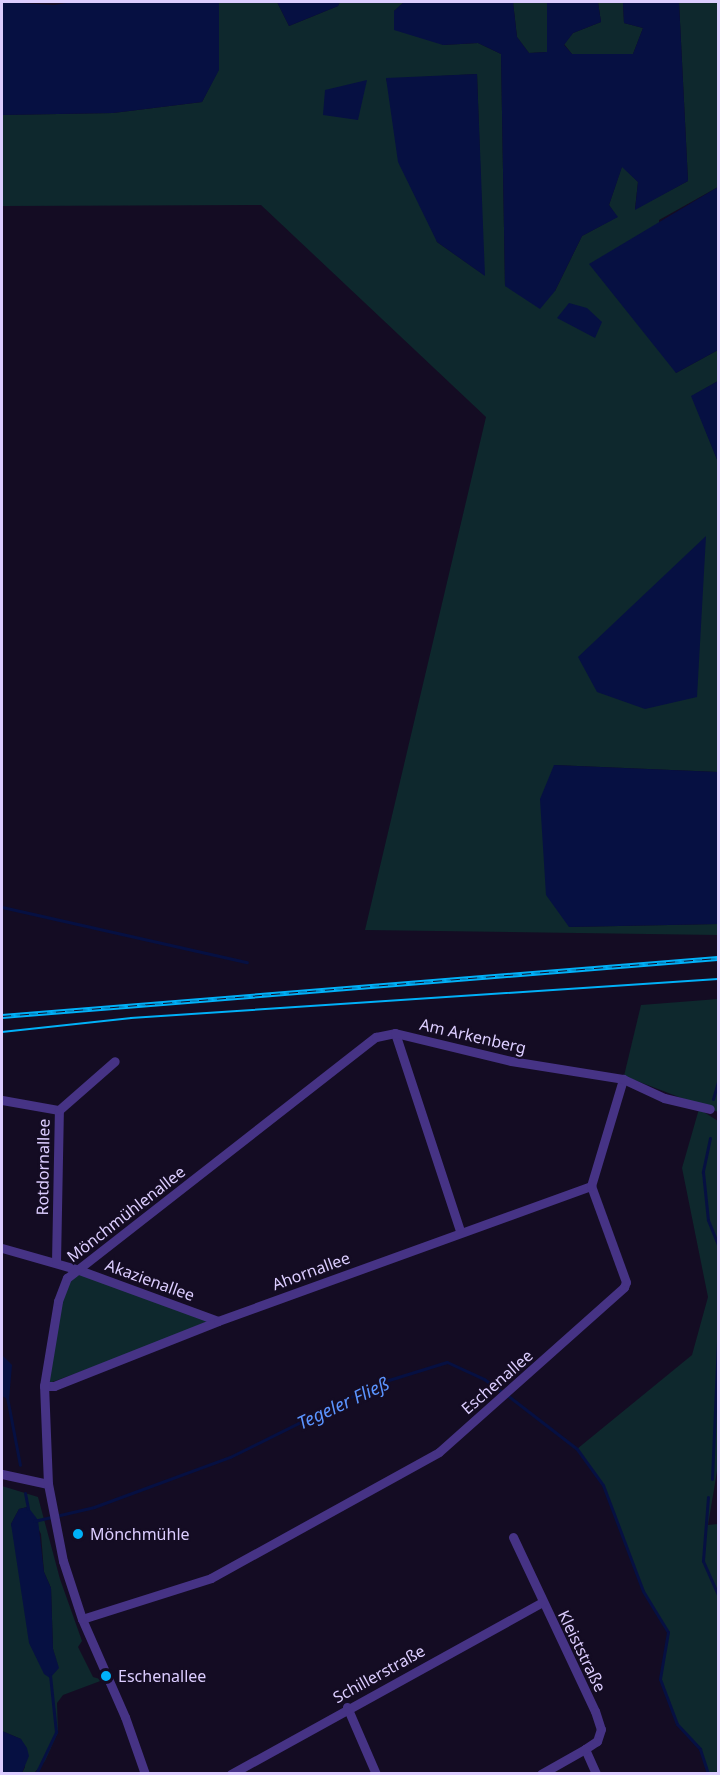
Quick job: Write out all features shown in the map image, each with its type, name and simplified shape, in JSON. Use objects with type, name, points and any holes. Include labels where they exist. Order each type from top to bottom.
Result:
[{"type":"street","name":"Am Arkenberg","points":[[395,1033],[511,1061],[623,1078],[664,1098],[710,1109]]},
{"type":"street","name":"Am Arkenberg","points":[[395,1033],[460,1231]]},
{"type":"street","name":"Mönchmühlenallee","points":[[145,1773],[125,1717],[81,1619],[55,1525],[48,1484],[44,1386],[58,1301],[67,1278],[376,1037],[395,1033]]},
{"type":"street","name":"Rotdornallee","points":[[56,1262],[59,1110],[115,1061]]},
{"type":"street","points":[[591,1186],[623,1078]]},
{"type":"street","points":[[2,1100],[59,1110]]},
{"type":"street","name":"Ahornallee","points":[[44,1386],[54,1386],[218,1321],[460,1231],[591,1186]]},
{"type":"street","name":"Eschenallee","points":[[81,1619],[211,1578],[439,1452],[502,1399],[624,1287],[626,1282],[591,1186]]},
{"type":"street","name":"Akazienallee","points":[[2,1248],[79,1269],[218,1321]]},
{"type":"street","points":[[2,1474],[48,1484]]},
{"type":"street","name":"Kleiststraße","points":[[513,1537],[602,1729],[597,1741],[585,1749]]},
{"type":"street","name":"Schillerstraße","points":[[231,1773],[347,1707],[542,1602]]},
{"type":"street","points":[[347,1707],[376,1773]]},
{"type":"street","points":[[542,1773],[585,1749],[597,1773]]},
{"type":"green space","points":[[219,2],[277,2],[289,26],[338,6],[340,2],[404,2],[394,11],[443,45],[478,43],[501,54],[505,286],[555,291],[582,236],[617,217],[609,205],[622,166],[638,182],[635,209],[688,181],[679,2],[718,2],[718,187],[659,220],[676,373],[718,350],[718,381],[692,396],[718,462],[718,772],[554,765],[569,927],[718,924],[718,935],[365,930],[486,417],[261,205],[2,206],[2,115],[113,113],[202,102],[219,69]],"holes":[[[477,74],[484,275],[437,242],[386,79]]]},
{"type":"green space","points":[[513,2],[547,2],[547,52],[529,53],[517,37]]},
{"type":"green space","points":[[598,2],[623,2],[624,23],[643,28],[633,54],[572,54],[564,44],[573,33],[601,22]]},
{"type":"green space","points":[[718,999],[718,1112],[624,1076],[641,1005]]},
{"type":"green space","points":[[699,1109],[718,1121],[718,1465],[708,1525],[718,1524],[718,1773],[708,1773],[700,1749],[677,1724],[660,1679],[668,1632],[643,1591],[603,1485],[577,1449],[692,1355],[708,1297],[682,1168]]},
{"type":"green space","points":[[79,1271],[216,1322],[44,1385],[67,1279]]},
{"type":"green space","points":[[2,1486],[38,1497],[60,1579],[82,1641],[78,1647],[93,1677],[103,1680],[63,1695],[57,1703],[58,1732],[45,1761],[34,1773],[22,1773],[25,1767],[21,1739],[2,1731]],"holes":[[[27,1507],[41,1534],[44,1572],[51,1588],[53,1649],[59,1668],[11,1524],[19,1509]]]},
{"type":"shaded area","points":[[2,2],[54,5],[73,2],[219,2],[219,70],[202,102],[113,113],[2,115]]},
{"type":"shaded area","points":[[277,2],[340,2],[338,6],[289,26]]},
{"type":"shaded area","points":[[404,2],[513,2],[517,37],[529,53],[547,52],[547,2],[598,2],[601,22],[573,33],[564,45],[572,54],[633,54],[643,28],[624,23],[623,2],[679,2],[688,181],[635,210],[638,182],[622,167],[609,205],[618,217],[582,236],[555,291],[540,309],[505,286],[501,54],[478,43],[443,45],[394,30],[394,11]]},
{"type":"shaded area","points":[[477,74],[485,276],[437,242],[398,162],[386,78]]},
{"type":"shaded area","points":[[367,80],[358,120],[323,115],[325,90]]},
{"type":"shaded area","points":[[718,187],[718,350],[676,373],[589,264]]},
{"type":"shaded area","points":[[569,303],[587,308],[602,322],[595,338],[557,318]]},
{"type":"shaded area","points":[[718,381],[718,462],[691,396]]},
{"type":"shaded area","points":[[706,536],[697,697],[645,709],[597,692],[578,657]]},
{"type":"shaded area","points":[[554,765],[718,772],[718,924],[569,927],[546,895],[540,799]]},
{"type":"shaded area","points":[[2,1355],[12,1365],[9,1400],[2,1396]]},
{"type":"shaded area","points":[[28,1507],[38,1520],[44,1572],[51,1588],[53,1649],[59,1668],[50,1678],[44,1674],[29,1643],[11,1524],[19,1509]]},
{"type":"shaded area","points":[[2,1731],[21,1739],[27,1748],[29,1756],[22,1773],[2,1773]]},
{"type":"waterway","points":[[2,907],[247,962]]},
{"type":"waterway","points":[[713,1099],[718,1082]]},
{"type":"waterway","points":[[710,1138],[703,1172],[708,1220],[718,1245]]},
{"type":"waterway","points":[[712,1479],[718,1341]]},
{"type":"waterway","name":"Tegeler Fließ","points":[[34,1521],[94,1507],[230,1457],[379,1383],[447,1362],[484,1379],[502,1392]]},
{"type":"waterway","name":"Tegeler Fließ","points":[[507,1395],[577,1449],[603,1485],[643,1591],[668,1632],[660,1679],[677,1724],[700,1749],[708,1774]]},
{"type":"waterway","points":[[7,1397],[20,1465]]},
{"type":"waterway","points":[[25,1493],[28,1509]]},
{"type":"waterway","points":[[708,1497],[703,1561],[718,1594]]},
{"type":"waterway","name":"Tegeler Fließ","points":[[36,1774],[56,1732],[50,1675]]},
{"type":"tram line","points":[[2,1032],[131,1018],[718,979]]},
{"type":"railway","points":[[2,1016],[718,958]]},
{"type":"place","name":"Mönchmühle","points":[[78,1534]]},
{"type":"place","name":"Eschenallee","points":[[106,1676]]}]
